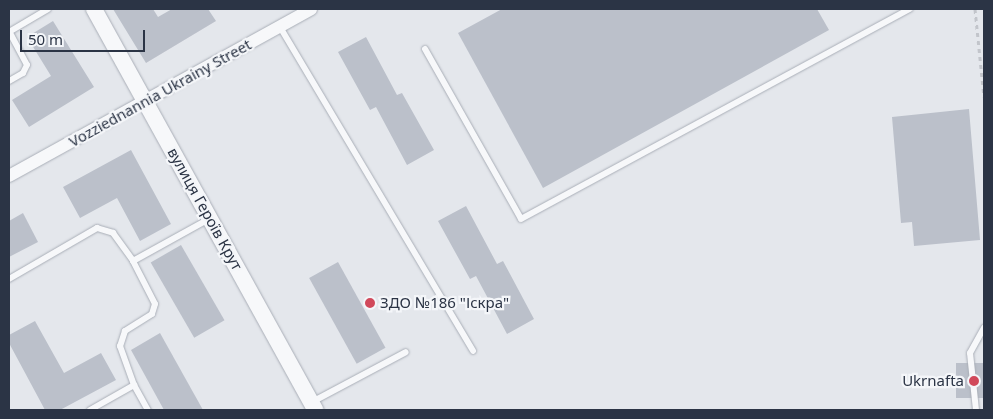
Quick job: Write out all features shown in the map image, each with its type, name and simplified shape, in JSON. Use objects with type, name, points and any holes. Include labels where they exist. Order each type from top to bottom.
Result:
[{"type":"street","name":"вулиця Героїв Крут","points":[[94,9],[313,406]]},
{"type":"street","name":"Vozziednannia Ukrainy Street","points":[[9,176],[146,102],[311,9]]},
{"type":"lane","points":[[9,81],[23,73],[27,65],[9,31],[48,9]]},
{"type":"lane","points":[[425,49],[521,219],[910,9]]},
{"type":"lane","points":[[280,26],[473,352]]},
{"type":"lane","points":[[133,261],[210,218]]},
{"type":"lane","points":[[9,279],[97,228],[113,233],[133,261],[155,304],[152,314],[130,325],[121,338],[120,346],[134,385],[148,410]]},
{"type":"lane","points":[[976,410],[970,354],[984,328]]},
{"type":"lane","points":[[313,406],[406,352]]},
{"type":"lane","points":[[90,410],[134,385]]},
{"type":"path","points":[[975,9],[984,97]]},
{"type":"building","points":[[113,9],[153,9],[158,17],[172,9],[208,9],[216,21],[146,63]]},
{"type":"building","points":[[502,9],[817,9],[829,30],[543,188],[458,33]]},
{"type":"building","points":[[53,21],[94,87],[29,127],[12,100],[51,76],[27,37]]},
{"type":"building","points":[[366,37],[397,95],[402,93],[434,150],[407,165],[376,107],[370,110],[338,52]]},
{"type":"building","points":[[969,109],[980,240],[914,246],[912,222],[901,223],[892,117]]},
{"type":"building","points":[[131,150],[171,224],[140,241],[117,198],[80,218],[63,187]]},
{"type":"building","points":[[466,206],[497,264],[503,261],[534,319],[507,334],[476,276],[470,279],[438,221]]},
{"type":"building","points":[[23,213],[38,242],[9,257],[9,221]]},
{"type":"building","points":[[181,245],[224,320],[194,338],[151,262]]},
{"type":"building","points":[[338,262],[386,348],[357,364],[309,278]]},
{"type":"building","points":[[35,321],[64,373],[101,353],[116,380],[60,410],[45,410],[9,343],[9,335]]},
{"type":"building","points":[[160,333],[203,410],[164,410],[131,350]]},
{"type":"building","points":[[956,363],[984,363],[984,398],[956,398]]},
{"type":"place","name":"ЗДО №186 \"Іскра\"","points":[[370,303]]},
{"type":"place","name":"Ukrnafta","points":[[974,381]]}]
